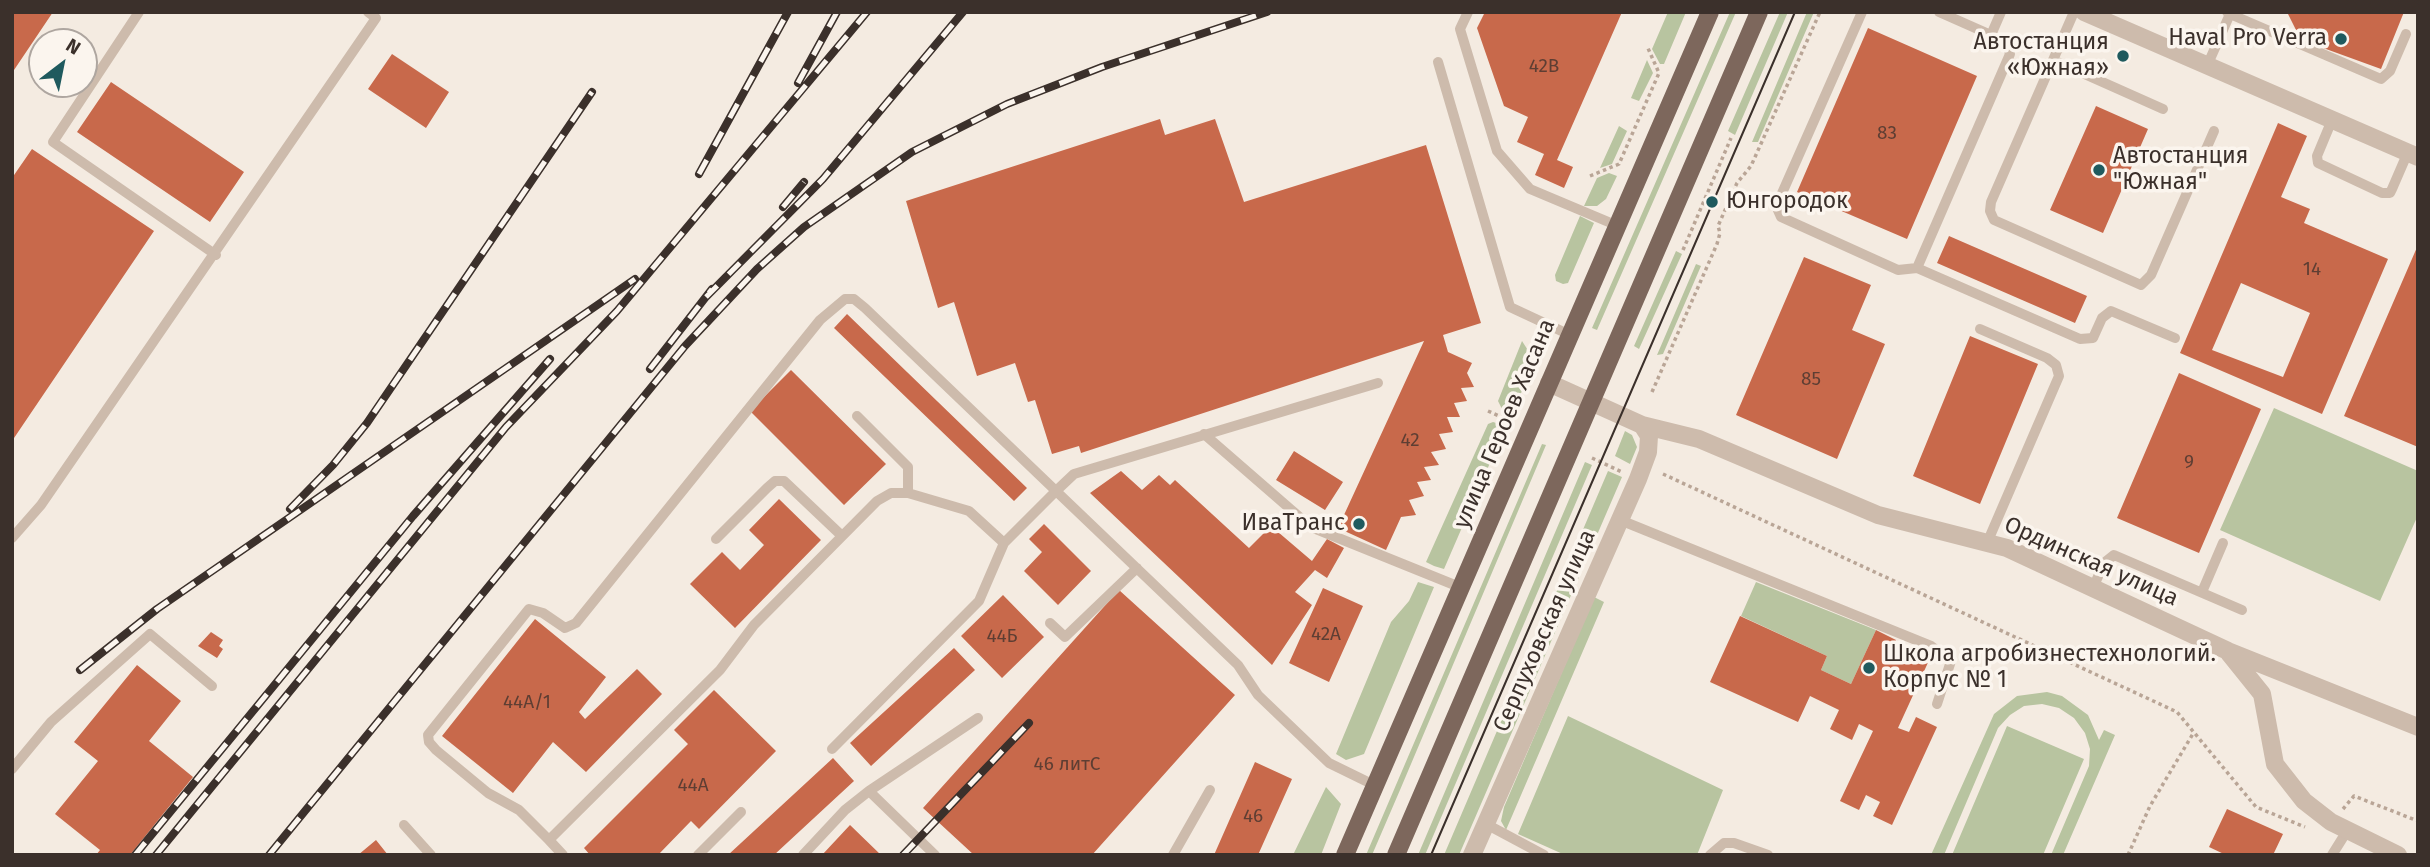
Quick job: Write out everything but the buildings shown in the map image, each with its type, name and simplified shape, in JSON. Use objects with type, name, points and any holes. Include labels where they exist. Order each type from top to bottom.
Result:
[{"type":"main road","name":"улица Героев Хасана","points":[[1345,855],[1710,12]]},
{"type":"main road","points":[[1396,855],[1759,12]]},
{"type":"street","points":[[2084,12],[2413,155]]},
{"type":"street","name":"Ординская улица","points":[[1549,383],[1642,425],[1699,439],[1878,515],[2007,548],[2228,650],[2262,694],[2275,764],[2304,801],[2339,827],[2398,855]]},
{"type":"street","name":"Серпуховская улица","points":[[1472,855],[1648,452],[1649,436],[1642,425]]},
{"type":"street","points":[[2228,650],[2418,727]]},
{"type":"lane","points":[[139,12],[53,142],[216,255]]},
{"type":"lane","points":[[12,538],[41,505],[216,255],[376,18],[368,12]]},
{"type":"lane","points":[[1468,12],[1460,29],[1497,151],[1530,189],[1618,226]]},
{"type":"lane","points":[[1862,12],[1777,208],[1782,217],[1898,270],[1917,268],[2080,339],[2093,338],[2102,318],[2111,311],[2175,338]]},
{"type":"lane","points":[[1917,268],[2007,62],[2007,45],[1939,12]]},
{"type":"lane","points":[[1991,35],[2001,12]]},
{"type":"lane","points":[[2074,12],[1990,211],[2003,226],[2141,285],[2147,282],[2214,131]]},
{"type":"lane","points":[[2207,66],[2235,14],[2381,79],[2390,71],[2406,34]]},
{"type":"lane","points":[[2053,61],[2163,109]]},
{"type":"lane","points":[[1438,62],[1510,307],[1570,335]]},
{"type":"lane","points":[[2332,120],[2317,156],[2318,163],[2382,193],[2389,193],[2413,155]]},
{"type":"lane","points":[[564,855],[519,810],[488,793],[436,750],[429,742],[428,735],[530,609],[543,612],[565,628],[576,623],[812,331],[845,299],[854,299],[865,308],[1137,568],[1238,665],[1258,695],[1329,763],[1376,786]]},
{"type":"lane","points":[[1980,329],[2047,358],[2056,365],[2059,376],[1987,542]]},
{"type":"lane","points":[[832,748],[979,601],[1004,543],[1074,474],[1377,383]]},
{"type":"lane","points":[[857,416],[908,467],[908,493]]},
{"type":"lane","points":[[1205,434],[1311,527],[1462,588]]},
{"type":"lane","points":[[716,539],[775,481],[784,481],[842,536]]},
{"type":"lane","points":[[549,840],[720,670],[754,625],[877,501],[891,494],[908,493],[969,511],[1004,543]]},
{"type":"lane","points":[[1620,520],[1931,646],[1951,661],[1937,704]]},
{"type":"lane","points":[[2202,592],[2223,544]]},
{"type":"lane","points":[[2093,588],[2104,563],[2114,555],[2242,610]]},
{"type":"lane","points":[[1050,623],[1065,637],[1137,568]]},
{"type":"lane","points":[[12,769],[51,722],[150,634],[212,686]]},
{"type":"lane","points":[[803,855],[845,810],[869,791],[978,719]]},
{"type":"lane","points":[[1173,855],[1210,790]]},
{"type":"lane","points":[[869,791],[935,855]]},
{"type":"lane","points":[[698,855],[741,812]]},
{"type":"lane","points":[[1486,824],[1544,855]]},
{"type":"lane","points":[[404,825],[431,855]]},
{"type":"lane","points":[[2332,855],[2339,827]]},
{"type":"lane","points":[[1710,855],[1724,843],[1734,843],[1768,855]]},
{"type":"path","points":[[1652,392],[1717,244],[1720,233],[1718,226],[1727,205],[1737,183],[1751,166],[1820,12]]},
{"type":"path","points":[[1590,176],[1619,164],[1660,73],[1647,46]]},
{"type":"path","points":[[1683,250],[1731,138]]},
{"type":"path","points":[[1488,411],[1508,420]]},
{"type":"path","points":[[1663,474],[2177,712],[2256,807],[2319,833],[2339,827],[2354,796],[2418,821]]},
{"type":"path","points":[[2128,855],[2150,806],[2193,732]]},
{"type":"green space","points":[[1668,12],[1686,12],[1664,64],[1660,64],[1652,49]]},
{"type":"green space","points":[[1730,12],[1736,12],[1597,330],[1592,328]]},
{"type":"green space","points":[[1780,12],[1788,12],[1735,135],[1728,131]]},
{"type":"green space","points":[[1807,12],[1814,12],[1758,142],[1752,142]]},
{"type":"green space","points":[[1647,60],[1653,73],[1639,101],[1631,98]]},
{"type":"green space","points":[[1619,126],[1627,131],[1612,164],[1600,168]]},
{"type":"green space","points":[[1609,173],[1617,176],[1606,199],[1597,206],[1584,206],[1597,178]]},
{"type":"green space","points":[[1580,216],[1594,223],[1568,283],[1563,284],[1556,281],[1555,275]]},
{"type":"green space","points":[[1676,251],[1682,254],[1639,349],[1634,346]]},
{"type":"green space","points":[[1696,264],[1701,266],[1663,354],[1657,355]]},
{"type":"green space","points":[[1522,341],[1531,355],[1531,371],[1512,413],[1502,409],[1498,401]]},
{"type":"green space","points":[[2274,408],[2418,471],[2418,515],[2380,601],[2220,530]]},
{"type":"green space","points":[[1493,422],[1506,426],[1444,569],[1434,566],[1426,562],[1488,424]]},
{"type":"green space","points":[[1625,431],[1632,435],[1637,447],[1630,464],[1615,456]]},
{"type":"green space","points":[[1542,444],[1546,445],[1400,790],[1372,855],[1366,855]]},
{"type":"green space","points":[[1585,462],[1592,465],[1425,855],[1418,855]]},
{"type":"green space","points":[[1608,471],[1622,477],[1459,855],[1444,855]]},
{"type":"green space","points":[[1418,582],[1434,587],[1364,754],[1346,760],[1336,754],[1391,622],[1409,601]]},
{"type":"green space","points":[[1756,582],[1876,630],[1851,684],[1821,670],[1827,656],[1741,616]]},
{"type":"green space","points":[[1594,597],[1604,602],[1506,830],[1501,821],[1504,807]]},
{"type":"green space","points":[[2047,692],[2062,696],[2088,715],[2099,740],[2104,730],[2115,735],[2063,855],[2051,855],[2089,766],[2090,749],[2085,733],[2074,718],[2059,708],[2042,704],[2024,706],[2010,715],[1998,728],[1944,855],[1931,855],[1994,714],[2017,696]]},
{"type":"green space","points":[[1568,716],[1723,790],[1697,855],[1565,855],[1518,834]]},
{"type":"green space","points":[[2007,726],[2084,759],[2043,855],[1952,855]]},
{"type":"green space","points":[[1326,787],[1341,804],[1321,855],[1293,855]]},
{"type":"tram line","points":[[1431,855],[1795,12]]},
{"type":"railway","points":[[699,174],[788,12]]},
{"type":"railway","points":[[798,83],[837,12]]},
{"type":"railway","points":[[156,855],[506,427],[617,311],[867,12]]},
{"type":"railway","points":[[706,297],[823,179],[963,12]]},
{"type":"railway","points":[[269,855],[685,346],[757,269],[804,227],[912,152],[1007,104],[1102,67],[1267,12]]},
{"type":"railway","points":[[290,509],[333,465],[367,423],[592,92]]},
{"type":"railway","points":[[783,207],[804,182]]},
{"type":"railway","points":[[80,670],[157,609],[635,279]]},
{"type":"railway","points":[[650,369],[712,289]]},
{"type":"railway","points":[[135,855],[413,516],[550,359]]},
{"type":"railway","points":[[903,855],[1029,723]]},
{"type":"place","name":"Haval Pro Verra","points":[[2341,39]]},
{"type":"place","name":"Автостанция «Южная»","points":[[2123,56]]},
{"type":"place","name":"Автостанция \"Южная\"","points":[[2099,170]]},
{"type":"place","name":"Юнгородок","points":[[1712,202]]},
{"type":"place","name":"ИваТранс","points":[[1359,524]]},
{"type":"place","name":"Школа агробизнестехнологий. Корпус № 1","points":[[1869,668]]}]
